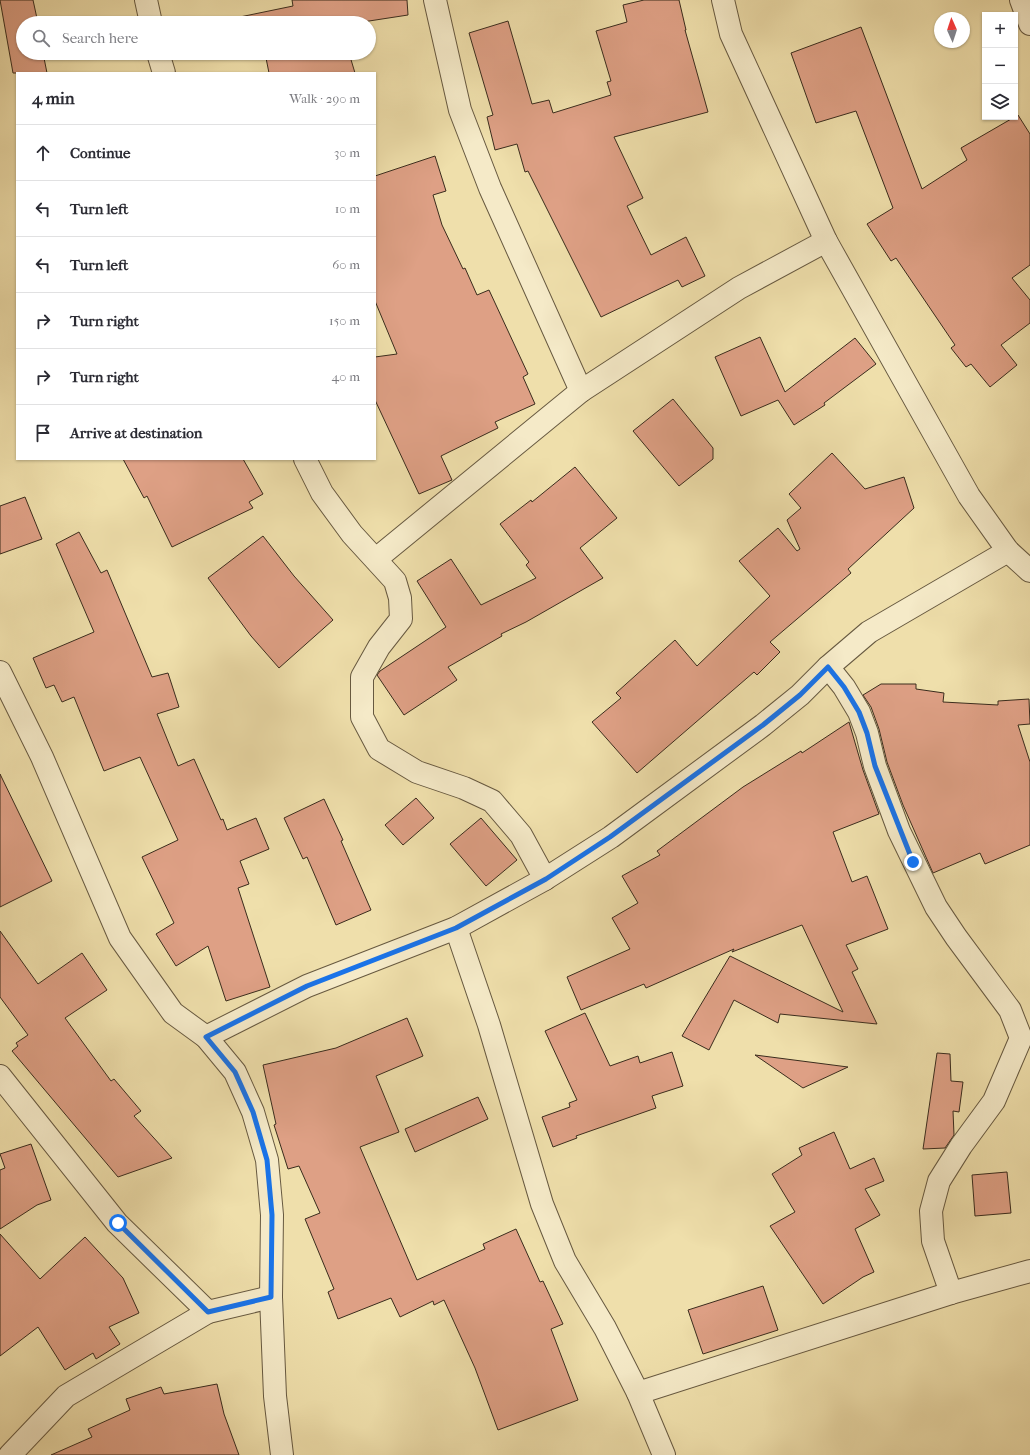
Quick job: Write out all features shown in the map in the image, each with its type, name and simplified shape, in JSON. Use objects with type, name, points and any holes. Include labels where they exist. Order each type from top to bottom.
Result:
[{"type":"street","points":[[146,0],[149,16]]},
{"type":"street","points":[[435,0],[460,110],[490,188],[581,391]]},
{"type":"street","points":[[723,0],[731,34],[826,241],[969,496],[1008,551],[1030,571]]},
{"type":"street","points":[[1020,0],[1030,24]]},
{"type":"street","points":[[160,60],[164,72]]},
{"type":"street","points":[[376,558],[581,391],[739,288],[826,241]]},
{"type":"street","points":[[306,460],[322,492],[352,534],[376,558],[395,581],[400,598],[401,618],[379,647],[362,677],[362,717],[380,749],[417,772],[464,788],[492,801],[521,835],[546,879]]},
{"type":"street","points":[[206,1037],[307,986],[456,928],[546,879],[610,837],[763,725],[800,695],[828,667],[869,632],[1008,551]]},
{"type":"street","points":[[828,667],[844,687],[859,712],[867,733],[875,766],[899,831],[936,907],[956,937],[1010,1010],[1021,1038],[994,1101],[961,1146],[939,1181],[931,1211],[933,1241],[951,1292]]},
{"type":"street","points":[[0,672],[42,757],[120,938],[173,1013],[206,1037],[235,1072],[253,1112],[267,1160],[272,1215],[271,1297],[275,1396],[282,1455]]},
{"type":"street","points":[[456,928],[489,1025],[542,1204],[565,1261],[605,1328],[638,1393],[664,1455]]},
{"type":"street","points":[[3,1086],[118,1223],[208,1312]]},
{"type":"street","points":[[638,1393],[951,1292],[1030,1271]]},
{"type":"street","points":[[10,1455],[66,1396],[208,1312],[271,1297]]},
{"type":"building","points":[[0,0],[33,0],[36,16],[16,16],[16,60],[44,60],[47,72],[13,73]]},
{"type":"building","points":[[292,0],[407,0],[408,15],[376,20],[376,16],[245,16],[293,6]]},
{"type":"building","points":[[644,0],[679,0],[685,30],[708,112],[614,137],[643,198],[627,206],[651,255],[686,237],[705,276],[682,287],[678,280],[601,317],[528,171],[525,172],[517,144],[495,150],[487,117],[493,115],[469,33],[508,21],[532,104],[549,100],[553,113],[611,95],[607,82],[611,81],[596,31],[627,22],[623,5]]},
{"type":"building","points":[[861,27],[922,189],[967,160],[961,148],[1009,120],[1018,120],[1018,115],[1030,134],[1030,265],[1012,278],[1030,300],[1030,323],[1001,345],[1017,365],[990,387],[971,364],[966,367],[951,348],[955,345],[896,258],[891,261],[867,224],[893,208],[856,111],[816,123],[791,53]]},
{"type":"building","points":[[266,60],[351,60],[355,72],[269,72]]},
{"type":"building","points":[[435,156],[446,191],[433,195],[442,225],[463,269],[465,268],[477,295],[489,290],[528,374],[523,377],[535,404],[495,422],[498,428],[441,456],[452,480],[419,494],[376,402],[376,357],[397,354],[376,303],[376,176]]},
{"type":"building","points":[[760,337],[785,392],[855,338],[876,364],[824,403],[825,405],[794,425],[778,400],[741,416],[715,357]]},
{"type":"building","points":[[673,399],[713,448],[713,459],[679,486],[633,431]]},
{"type":"building","points":[[832,453],[865,489],[904,477],[914,508],[848,569],[851,573],[770,642],[780,652],[757,675],[754,672],[637,773],[592,722],[621,698],[616,693],[675,640],[697,666],[770,596],[739,561],[778,528],[797,551],[800,549],[787,520],[801,508],[789,494]]},
{"type":"building","points":[[124,460],[244,460],[263,494],[249,502],[253,508],[172,547],[147,496],[144,498]]},
{"type":"building","points":[[575,467],[617,518],[580,548],[603,578],[526,622],[501,634],[502,636],[448,667],[457,680],[404,715],[377,675],[380,671],[446,627],[417,581],[451,559],[481,605],[536,578],[526,565],[529,562],[500,524],[531,500],[532,502]]},
{"type":"building","points":[[25,497],[42,539],[0,554],[0,506]]},
{"type":"building","points":[[79,532],[101,573],[107,570],[152,677],[168,673],[179,707],[157,714],[178,766],[194,759],[221,820],[223,819],[227,830],[256,818],[269,849],[240,861],[249,884],[238,888],[270,987],[226,1001],[208,946],[176,966],[156,934],[174,923],[142,857],[178,840],[140,757],[104,771],[74,697],[62,702],[54,685],[46,688],[33,658],[94,632],[56,544]]},
{"type":"building","points":[[263,536],[294,576],[333,620],[279,668],[251,636],[208,578]]},
{"type":"building","points":[[881,684],[916,684],[916,689],[944,693],[943,702],[998,705],[998,701],[1029,699],[1030,724],[1018,725],[1030,762],[1030,845],[985,864],[980,853],[933,873],[903,805],[887,762],[879,729],[871,707],[863,695]]},
{"type":"building","points":[[849,722],[863,770],[879,814],[833,832],[852,882],[867,876],[888,929],[846,945],[858,969],[852,972],[877,1024],[780,1014],[778,1023],[734,1000],[709,1050],[682,1036],[730,956],[843,1012],[802,925],[732,952],[734,949],[646,988],[644,984],[581,1010],[567,977],[630,949],[612,918],[638,903],[622,876],[660,855],[657,851],[743,787],[801,751],[802,753]]},
{"type":"building","points":[[0,774],[52,881],[0,907]]},
{"type":"building","points":[[416,798],[434,818],[403,845],[385,825]]},
{"type":"building","points":[[324,799],[343,840],[341,841],[371,910],[336,925],[307,857],[303,859],[284,818]]},
{"type":"building","points":[[481,818],[517,860],[486,886],[450,844]]},
{"type":"building","points":[[0,931],[38,984],[82,953],[107,990],[65,1018],[111,1081],[114,1079],[141,1111],[134,1116],[172,1158],[118,1177],[12,1051],[18,1046],[16,1043],[28,1035],[0,997]]},
{"type":"building","points":[[585,1013],[610,1066],[638,1056],[640,1063],[672,1052],[683,1086],[652,1096],[656,1108],[576,1136],[577,1138],[553,1147],[542,1117],[570,1107],[569,1103],[577,1100],[545,1031]]},
{"type":"building","points":[[407,1018],[423,1056],[376,1076],[399,1132],[360,1147],[417,1280],[485,1249],[483,1244],[516,1229],[540,1282],[543,1281],[563,1324],[551,1329],[578,1400],[498,1430],[475,1368],[444,1300],[434,1305],[433,1301],[400,1317],[391,1298],[338,1319],[328,1292],[334,1289],[305,1219],[320,1213],[299,1166],[288,1169],[274,1125],[276,1124],[263,1065],[336,1048]]},
{"type":"building","points":[[937,1053],[950,1054],[951,1081],[963,1082],[959,1112],[953,1111],[954,1135],[945,1148],[923,1149]]},
{"type":"building","points":[[755,1055],[848,1067],[803,1088]]},
{"type":"building","points":[[478,1097],[488,1119],[415,1152],[405,1129]]},
{"type":"building","points":[[834,1132],[850,1169],[874,1158],[884,1181],[865,1189],[880,1215],[855,1229],[874,1272],[863,1277],[823,1304],[770,1226],[795,1212],[772,1174],[802,1155],[799,1148]]},
{"type":"building","points":[[31,1144],[51,1200],[37,1205],[0,1229],[0,1170],[5,1168],[0,1154]]},
{"type":"building","points":[[1007,1172],[1011,1213],[975,1216],[972,1175]]},
{"type":"building","points":[[0,1234],[40,1279],[85,1237],[123,1278],[139,1313],[109,1327],[120,1344],[96,1359],[93,1353],[65,1370],[38,1327],[0,1356]]},
{"type":"building","points":[[763,1286],[778,1330],[703,1354],[688,1310]]},
{"type":"building","points":[[217,1384],[224,1414],[239,1455],[51,1455],[92,1437],[88,1429],[130,1410],[126,1399],[161,1387],[164,1394]]},
{"type":"route","points":[[118,1223],[208,1312],[271,1297],[272,1215],[267,1160],[253,1112],[235,1072],[206,1037],[307,986],[456,928],[546,879],[610,837],[763,725],[800,695],[828,667],[844,687],[859,712],[867,733],[875,766],[899,831],[913,862]]}]
